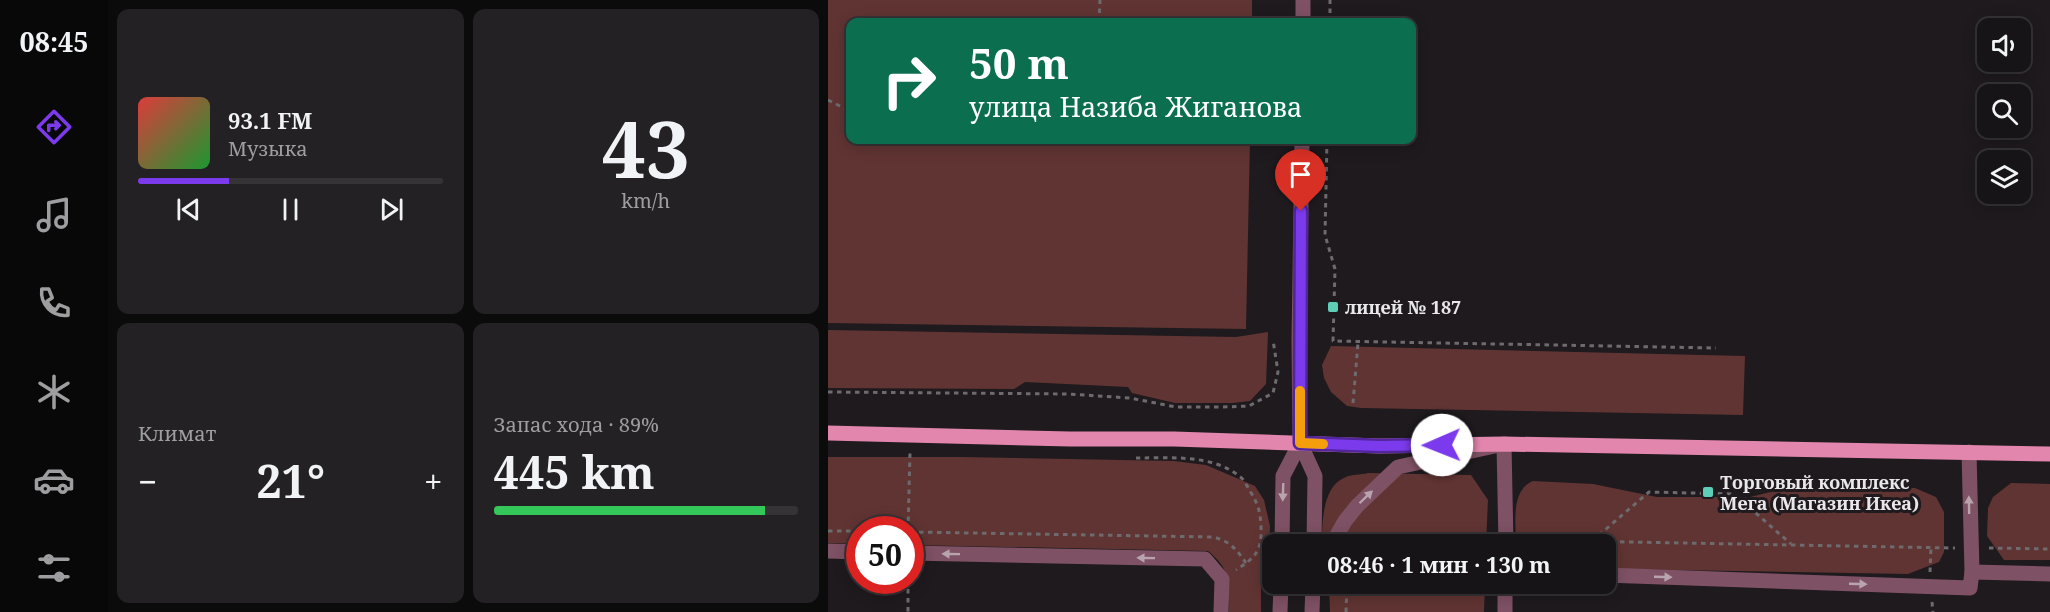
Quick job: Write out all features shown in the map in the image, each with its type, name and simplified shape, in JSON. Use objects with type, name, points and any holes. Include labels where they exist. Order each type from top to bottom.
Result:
[{"type":"main road","points":[[828,433],[1059,439],[1174,439],[1379,446],[1504,444],[2050,454]]},
{"type":"street","points":[[1303,0],[1303,18]]},
{"type":"street","points":[[1302,144],[1300,443],[1315,476],[1314,534]]},
{"type":"street","points":[[1282,534],[1283,476],[1300,443]]},
{"type":"street","points":[[1338,534],[1357,506],[1398,467],[1504,444],[1506,534]]},
{"type":"street","points":[[1616,575],[1970,588],[1972,572],[1969,452]]},
{"type":"street","points":[[828,551],[846,552]]},
{"type":"street","points":[[924,553],[1205,559],[1222,579],[1221,612]]},
{"type":"street","points":[[1972,572],[2050,574]]},
{"type":"street","points":[[1280,612],[1281,594]]},
{"type":"street","points":[[1312,612],[1313,594]]},
{"type":"street","points":[[1505,594],[1505,612]]},
{"type":"path","points":[[1099,18],[1100,0]]},
{"type":"path","points":[[1330,0],[1330,18]]},
{"type":"path","points":[[828,100],[846,109]]},
{"type":"path","points":[[1327,144],[1325,235],[1335,269],[1333,341],[1716,348]]},
{"type":"path","points":[[828,392],[1068,394],[1130,398],[1176,407],[1249,406],[1273,393],[1278,372],[1273,340]]},
{"type":"path","points":[[1353,403],[1358,342]]},
{"type":"path","points":[[909,516],[910,453]]},
{"type":"path","points":[[1136,458],[1200,460],[1222,467],[1241,477],[1259,507],[1260,546],[1254,558],[1222,579]]},
{"type":"path","points":[[1601,534],[1649,492],[1734,494],[1793,546]]},
{"type":"path","points":[[828,531],[846,531]]},
{"type":"path","points":[[924,531],[1213,537],[1224,539],[1236,549],[1246,563]]},
{"type":"path","points":[[1616,542],[2050,549]]},
{"type":"path","points":[[908,594],[908,612]]},
{"type":"path","points":[[1346,612],[1347,594]]},
{"type":"shaded area","points":[[828,0],[1252,0],[1252,18],[846,18],[846,144],[1250,144],[1246,329],[828,323]]},
{"type":"shaded area","points":[[828,330],[1236,337],[1268,332],[1266,384],[1250,401],[1233,403],[1175,403],[1132,393],[1128,387],[1025,382],[1014,389],[828,388]]},
{"type":"shaded area","points":[[1331,346],[1745,356],[1743,415],[1347,406],[1331,392],[1324,378],[1322,365]]},
{"type":"shaded area","points":[[828,457],[1174,461],[1206,465],[1255,486],[1264,500],[1270,526],[1270,534],[1262,534],[1261,612],[1229,612],[1225,571],[1208,551],[924,545],[924,516],[846,516],[846,544],[828,543]]},
{"type":"shaded area","points":[[1368,473],[1471,475],[1488,500],[1486,534],[1322,534],[1325,507],[1331,489],[1352,475]]},
{"type":"shaded area","points":[[1533,481],[1593,484],[1657,497],[1750,497],[1795,486],[1915,488],[1936,497],[1944,512],[1944,552],[1939,562],[1908,574],[1617,569],[1616,534],[1516,534],[1516,509],[1521,492]]},
{"type":"shaded area","points":[[2011,483],[2050,484],[2050,560],[2004,560],[1987,536],[1988,508],[1993,497]]},
{"type":"shaded area","points":[[1329,594],[1485,594],[1484,612],[1330,612]]},
{"type":"slow traffic","points":[[1300,391],[1300,443],[1323,444]]},
{"type":"place","name":"лицей № 187","points":[[1333,307]]},
{"type":"place","name":"Торговый комплекс Мега (Магазин Икеа)","points":[[1708,492]]},
{"type":"route","points":[[1301,211],[1300,443],[1379,446],[1442,445]]}]
